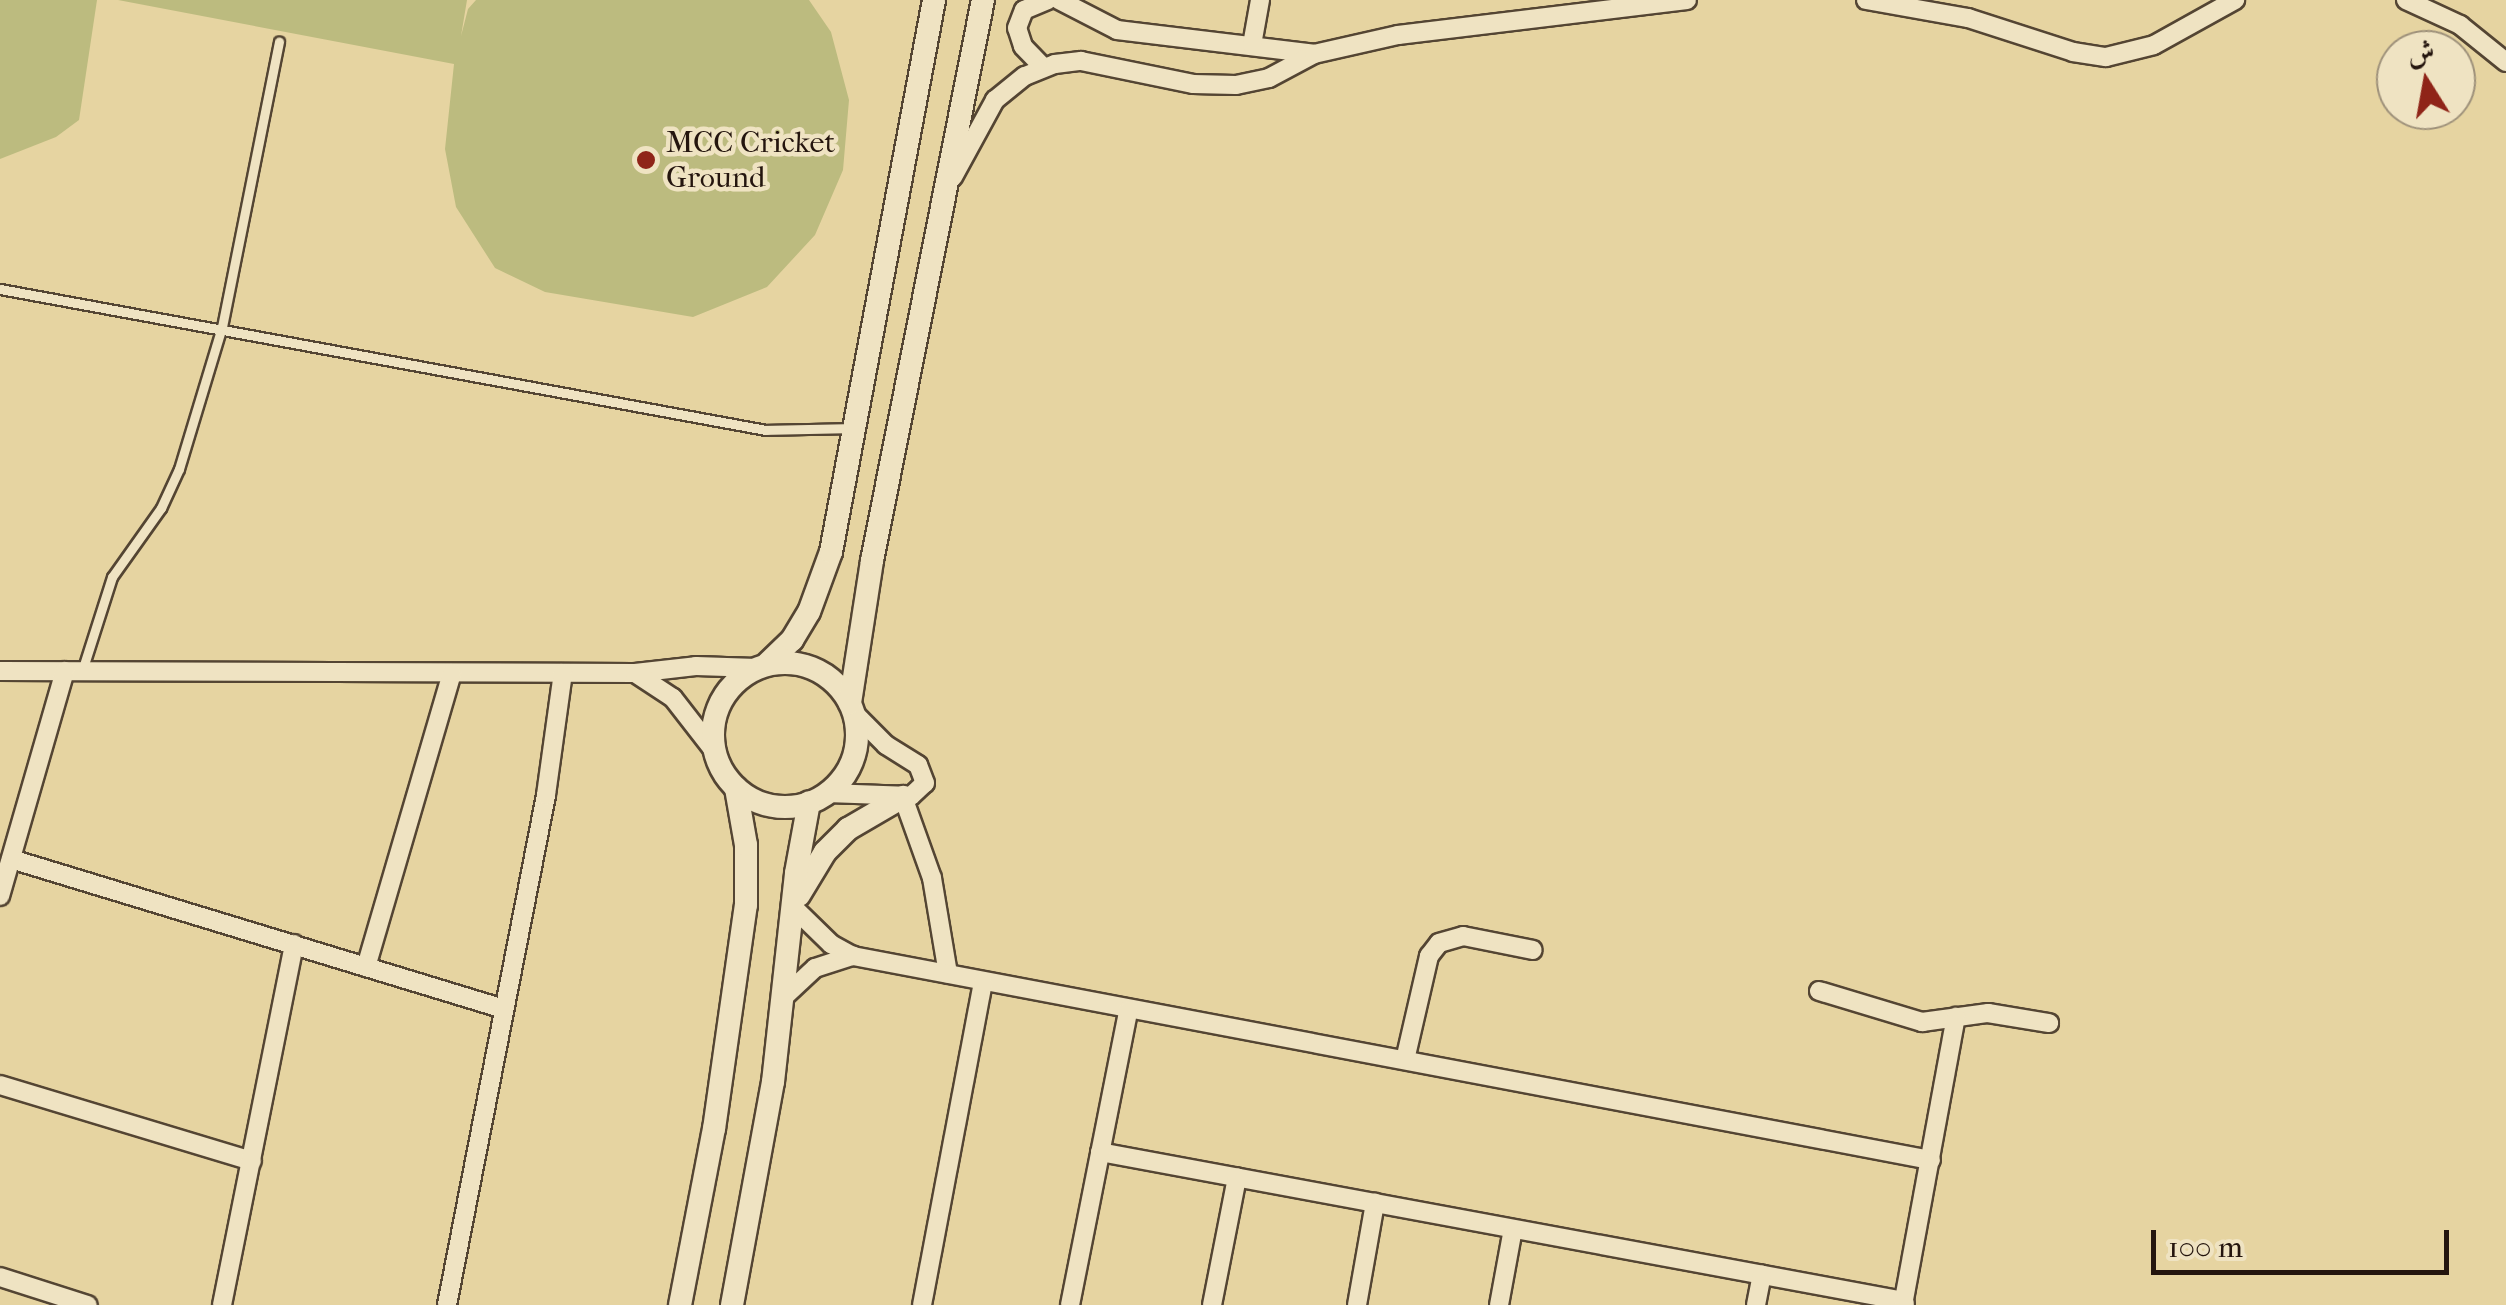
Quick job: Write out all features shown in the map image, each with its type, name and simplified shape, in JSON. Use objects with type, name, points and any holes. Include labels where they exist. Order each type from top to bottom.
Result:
[{"type":"street","points":[[714,752],[713,726],[720,702],[736,682],[792,640],[822,583],[934,0]]},
{"type":"street","points":[[732,1305],[784,996],[792,907],[818,797],[849,767],[855,751],[852,708],[872,561],[983,0]]},
{"type":"street","points":[[1043,67],[1023,46],[1017,28],[1024,10],[1048,0]]},
{"type":"street","points":[[1059,0],[1117,30],[1314,54]]},
{"type":"street","points":[[1252,45],[1260,0]]},
{"type":"street","points":[[948,186],[996,100],[1043,67],[1081,62],[1193,84],[1236,85],[1270,78],[1314,54],[1440,29],[1687,0]]},
{"type":"street","points":[[1866,0],[1968,18],[2073,52],[2106,57],[2154,45],[2235,0]]},
{"type":"street","points":[[2406,0],[2460,26],[2506,62]]},
{"type":"street","points":[[0,671],[636,673],[696,666],[792,663],[816,669],[836,683],[852,708],[886,745],[922,770],[922,789],[874,811],[836,840],[807,878],[792,907]]},
{"type":"street","points":[[0,896],[74,671]]},
{"type":"street","points":[[366,967],[452,673]]},
{"type":"street","points":[[447,1305],[546,795],[563,673]]},
{"type":"street","points":[[636,673],[673,698],[714,752],[736,788],[746,845],[746,905],[714,1129],[680,1305]]},
{"type":"street","points":[[736,788],[771,805],[818,797],[903,797]]},
{"type":"street","points":[[903,797],[932,878],[948,974]]},
{"type":"street","points":[[10,859],[504,1009]]},
{"type":"street","points":[[792,907],[831,944],[853,956],[1931,1160]]},
{"type":"street","points":[[1405,1060],[1429,956],[1439,943],[1463,936],[1533,950]]},
{"type":"street","points":[[222,1305],[294,944]]},
{"type":"street","points":[[784,996],[814,968],[853,956]]},
{"type":"street","points":[[922,1305],[983,982]]},
{"type":"street","points":[[1819,991],[1913,1020],[1996,1013],[2049,1022]]},
{"type":"street","points":[[1070,1305],[1128,1011]]},
{"type":"street","points":[[1100,1152],[1904,1304],[1956,1018]]},
{"type":"street","points":[[0,1085],[252,1161]]},
{"type":"street","points":[[1212,1305],[1236,1177]]},
{"type":"street","points":[[1357,1305],[1374,1203]]},
{"type":"street","points":[[1499,1305],[1514,1229]]},
{"type":"street","points":[[1756,1305],[1762,1275]]},
{"type":"street","points":[[0,1277],[88,1305]]},
{"type":"lane","points":[[74,671],[112,577],[171,489],[222,327],[278,42]]},
{"type":"lane","points":[[0,289],[766,430],[854,428]]},
{"type":"shaded area","points":[[0,0],[97,0],[79,120],[56,137],[0,159]]},
{"type":"shaded area","name":"MCC Cricket Ground","points":[[118,0],[467,0],[461,36],[468,9],[476,0],[809,0],[831,32],[849,100],[843,170],[815,235],[767,287],[693,317],[545,292],[495,268],[456,207],[445,149],[454,64]]},
{"type":"place","name":"MCC Cricket Ground","points":[[646,160]]}]
